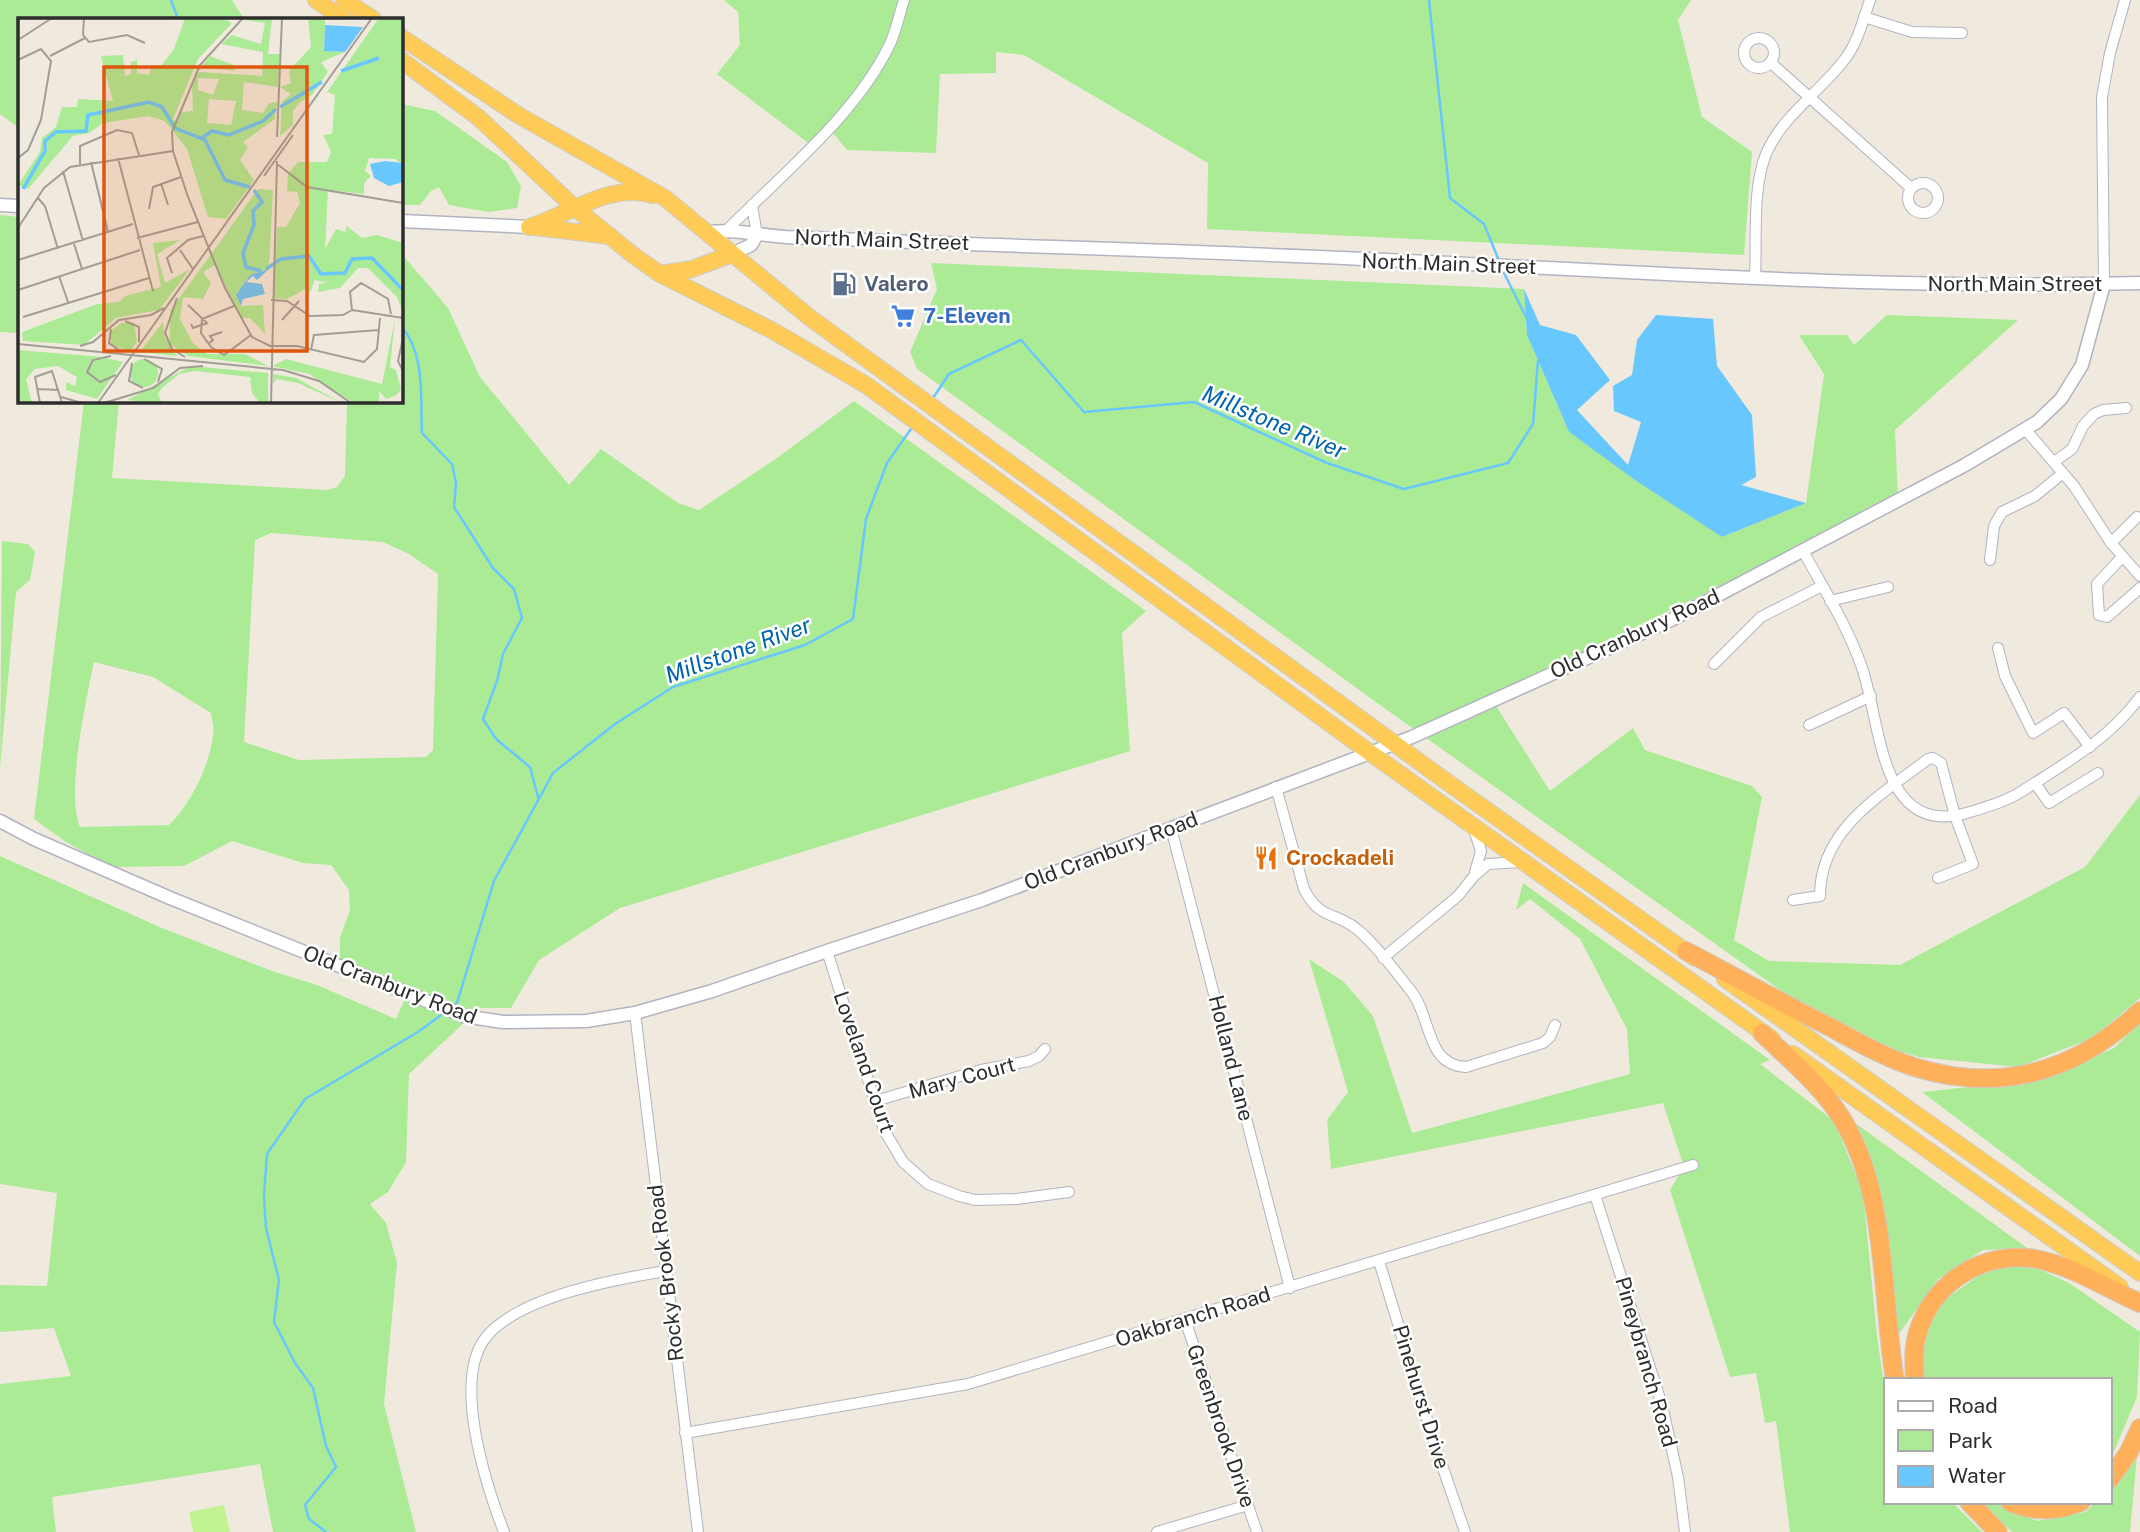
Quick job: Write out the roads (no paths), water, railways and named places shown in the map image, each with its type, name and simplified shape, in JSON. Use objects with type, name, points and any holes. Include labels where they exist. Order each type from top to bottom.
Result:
[{"type":"highway","points":[[316,0],[342,18]]},
{"type":"highway","points":[[344,0],[371,18]]},
{"type":"highway","points":[[402,38],[518,115],[665,198],[809,317],[1394,744],[2140,1273]]},
{"type":"highway","points":[[402,61],[479,118],[575,208],[660,274],[830,362],[927,427],[1368,752],[2140,1302]]},
{"type":"highway","points":[[546,222],[553,207],[553,195],[547,182]]},
{"type":"highway","points":[[529,227],[619,192],[648,193],[665,198]]},
{"type":"highway","points":[[606,233],[601,212],[603,204],[619,192]]},
{"type":"highway","points":[[529,227],[606,233]]},
{"type":"highway","points":[[708,264],[713,246],[709,232]]},
{"type":"highway","points":[[660,274],[692,269],[732,254]]},
{"type":"highway","points":[[1686,951],[1892,1059],[1956,1076],[2006,1078],[2043,1071],[2094,1047],[2140,1011]]},
{"type":"highway","points":[[1762,1033],[1832,1104],[1862,1158],[1874,1203],[1895,1378]]},
{"type":"highway","points":[[1915,1378],[1915,1347],[1923,1318],[1945,1287],[1976,1266],[2007,1258],[2036,1259],[2052,1263],[2140,1302]]},
{"type":"highway","points":[[2112,1476],[2129,1452],[2140,1428]]},
{"type":"highway","points":[[1971,1504],[1998,1532]]},
{"type":"highway","points":[[2018,1504],[2040,1510],[2055,1510],[2074,1504]]},
{"type":"street","points":[[727,230],[821,136],[873,75],[890,44],[904,0]]},
{"type":"street","points":[[1755,277],[1762,165],[1776,136],[1845,59],[1855,44],[1870,0]]},
{"type":"street","points":[[2104,284],[2102,97],[2110,53],[2125,0]]},
{"type":"street","points":[[1864,17],[1912,32],[1962,33]]},
{"type":"street","points":[[1770,62],[1911,188]]},
{"type":"street","points":[[0,205],[18,206]]},
{"type":"street","points":[[732,254],[751,245],[757,235],[752,205]]},
{"type":"street","points":[[402,221],[529,227]]},
{"type":"street","name":"North Main Street","points":[[709,232],[743,230],[757,235],[1755,277],[2030,286],[2140,283]]},
{"type":"street","name":"Old Cranbury Road","points":[[0,821],[34,839],[158,893],[464,1016],[487,1021],[559,1023],[635,1013],[712,991],[982,900],[1394,744],[1671,620],[1965,465],[2025,429],[2052,409],[2072,384],[2089,347],[2104,284]]},
{"type":"street","points":[[2054,462],[2072,449],[2083,426],[2094,414],[2103,410],[2126,408]]},
{"type":"street","points":[[2025,429],[2063,473],[2110,543],[2140,576]]},
{"type":"street","points":[[1990,560],[1994,526],[2002,512],[2035,496],[2063,473]]},
{"type":"street","points":[[2110,543],[2137,517]]},
{"type":"street","points":[[1803,551],[1852,642],[1871,696],[1881,750],[1895,784],[1904,798],[1924,813],[1955,816],[2009,800],[2117,726],[2140,697]]},
{"type":"street","points":[[2122,558],[2096,584],[2099,615],[2107,617],[2140,588]]},
{"type":"street","points":[[1714,664],[1761,617],[1822,586]]},
{"type":"street","points":[[1830,601],[1888,587]]},
{"type":"street","points":[[1998,648],[2006,676],[2033,733],[2064,713],[2090,747]]},
{"type":"street","points":[[1809,725],[1871,696]]},
{"type":"street","points":[[1793,900],[1820,896],[1825,862],[1838,835],[1850,822],[1928,759],[1941,763],[1955,816],[1973,864],[1938,878]]},
{"type":"street","points":[[2035,783],[2049,803],[2098,774]]},
{"type":"street","points":[[1276,787],[1309,900],[1325,914],[1354,927],[1383,958],[1419,1002],[1437,1052],[1449,1064],[1466,1067],[1543,1043],[1550,1037],[1555,1025]]},
{"type":"street","points":[[1469,823],[1477,835],[1481,851],[1474,876]]},
{"type":"street","name":"Holland Lane","points":[[1171,828],[1290,1288]]},
{"type":"street","points":[[1383,958],[1458,896],[1488,864],[1523,862]]},
{"type":"street","name":"Loveland Court","points":[[827,951],[876,1101],[892,1145],[903,1162],[928,1184],[975,1200],[1016,1199],[1069,1192]]},
{"type":"street","name":"Rocky Brook Road","points":[[635,1013],[698,1532]]},
{"type":"street","name":"Mary Court","points":[[876,1101],[981,1070],[1029,1061],[1045,1049]]},
{"type":"street","name":"Oakbranch Road","points":[[685,1433],[968,1384],[1693,1165]]},
{"type":"street","name":"Pineybranch Road","points":[[1595,1195],[1662,1405],[1678,1477],[1685,1532]]},
{"type":"street","name":"Pinehurst Drive","points":[[1379,1261],[1428,1424],[1465,1532]]},
{"type":"street","points":[[504,1532],[493,1502],[477,1439],[470,1386],[473,1361],[479,1348],[496,1326],[534,1306],[592,1286],[666,1271]]},
{"type":"street","name":"Greenbrook Drive","points":[[1185,1320],[1257,1532]]},
{"type":"street","points":[[1157,1532],[1248,1505]]},
{"type":"water","points":[[1524,289],[1540,325],[1576,335],[1610,380],[1577,410],[1628,465],[1641,422],[1614,411],[1613,386],[1632,375],[1637,340],[1656,315],[1713,319],[1717,366],[1752,415],[1756,477],[1741,485],[1806,503],[1722,537],[1635,480],[1569,432],[1527,335]]},
{"type":"waterway","points":[[171,0],[178,18]]},
{"type":"waterway","name":"Millstone River","points":[[1429,0],[1450,198],[1484,224],[1500,263]]},
{"type":"waterway","name":"Millstone River","points":[[1502,269],[1527,319]]},
{"type":"waterway","points":[[402,327],[415,350],[418,363],[422,433],[452,464],[456,483],[454,507],[493,568],[514,589],[522,618],[503,654],[497,681],[483,719],[496,739],[530,767],[538,797]]},
{"type":"waterway","name":"Millstone River","points":[[933,398],[949,374],[1021,340],[1084,412],[1194,402],[1327,463],[1404,489],[1508,463],[1533,424],[1538,361]]},
{"type":"waterway","name":"Millstone River","points":[[453,1006],[457,1003],[494,881],[553,773],[615,724],[673,687],[805,645],[853,619],[866,519],[887,463],[913,426]]},
{"type":"waterway","name":"Millstone River","points":[[326,1532],[309,1519],[305,1505],[336,1467],[326,1446],[313,1388],[295,1363],[274,1322],[279,1280],[266,1228],[264,1196],[267,1154],[305,1099],[418,1032],[445,1012]]},
{"type":"place","name":"Valero","points":[[844,284]]},
{"type":"place","name":"7-Eleven","points":[[903,316]]},
{"type":"place","name":"Crockadeli","points":[[1266,858]]}]
